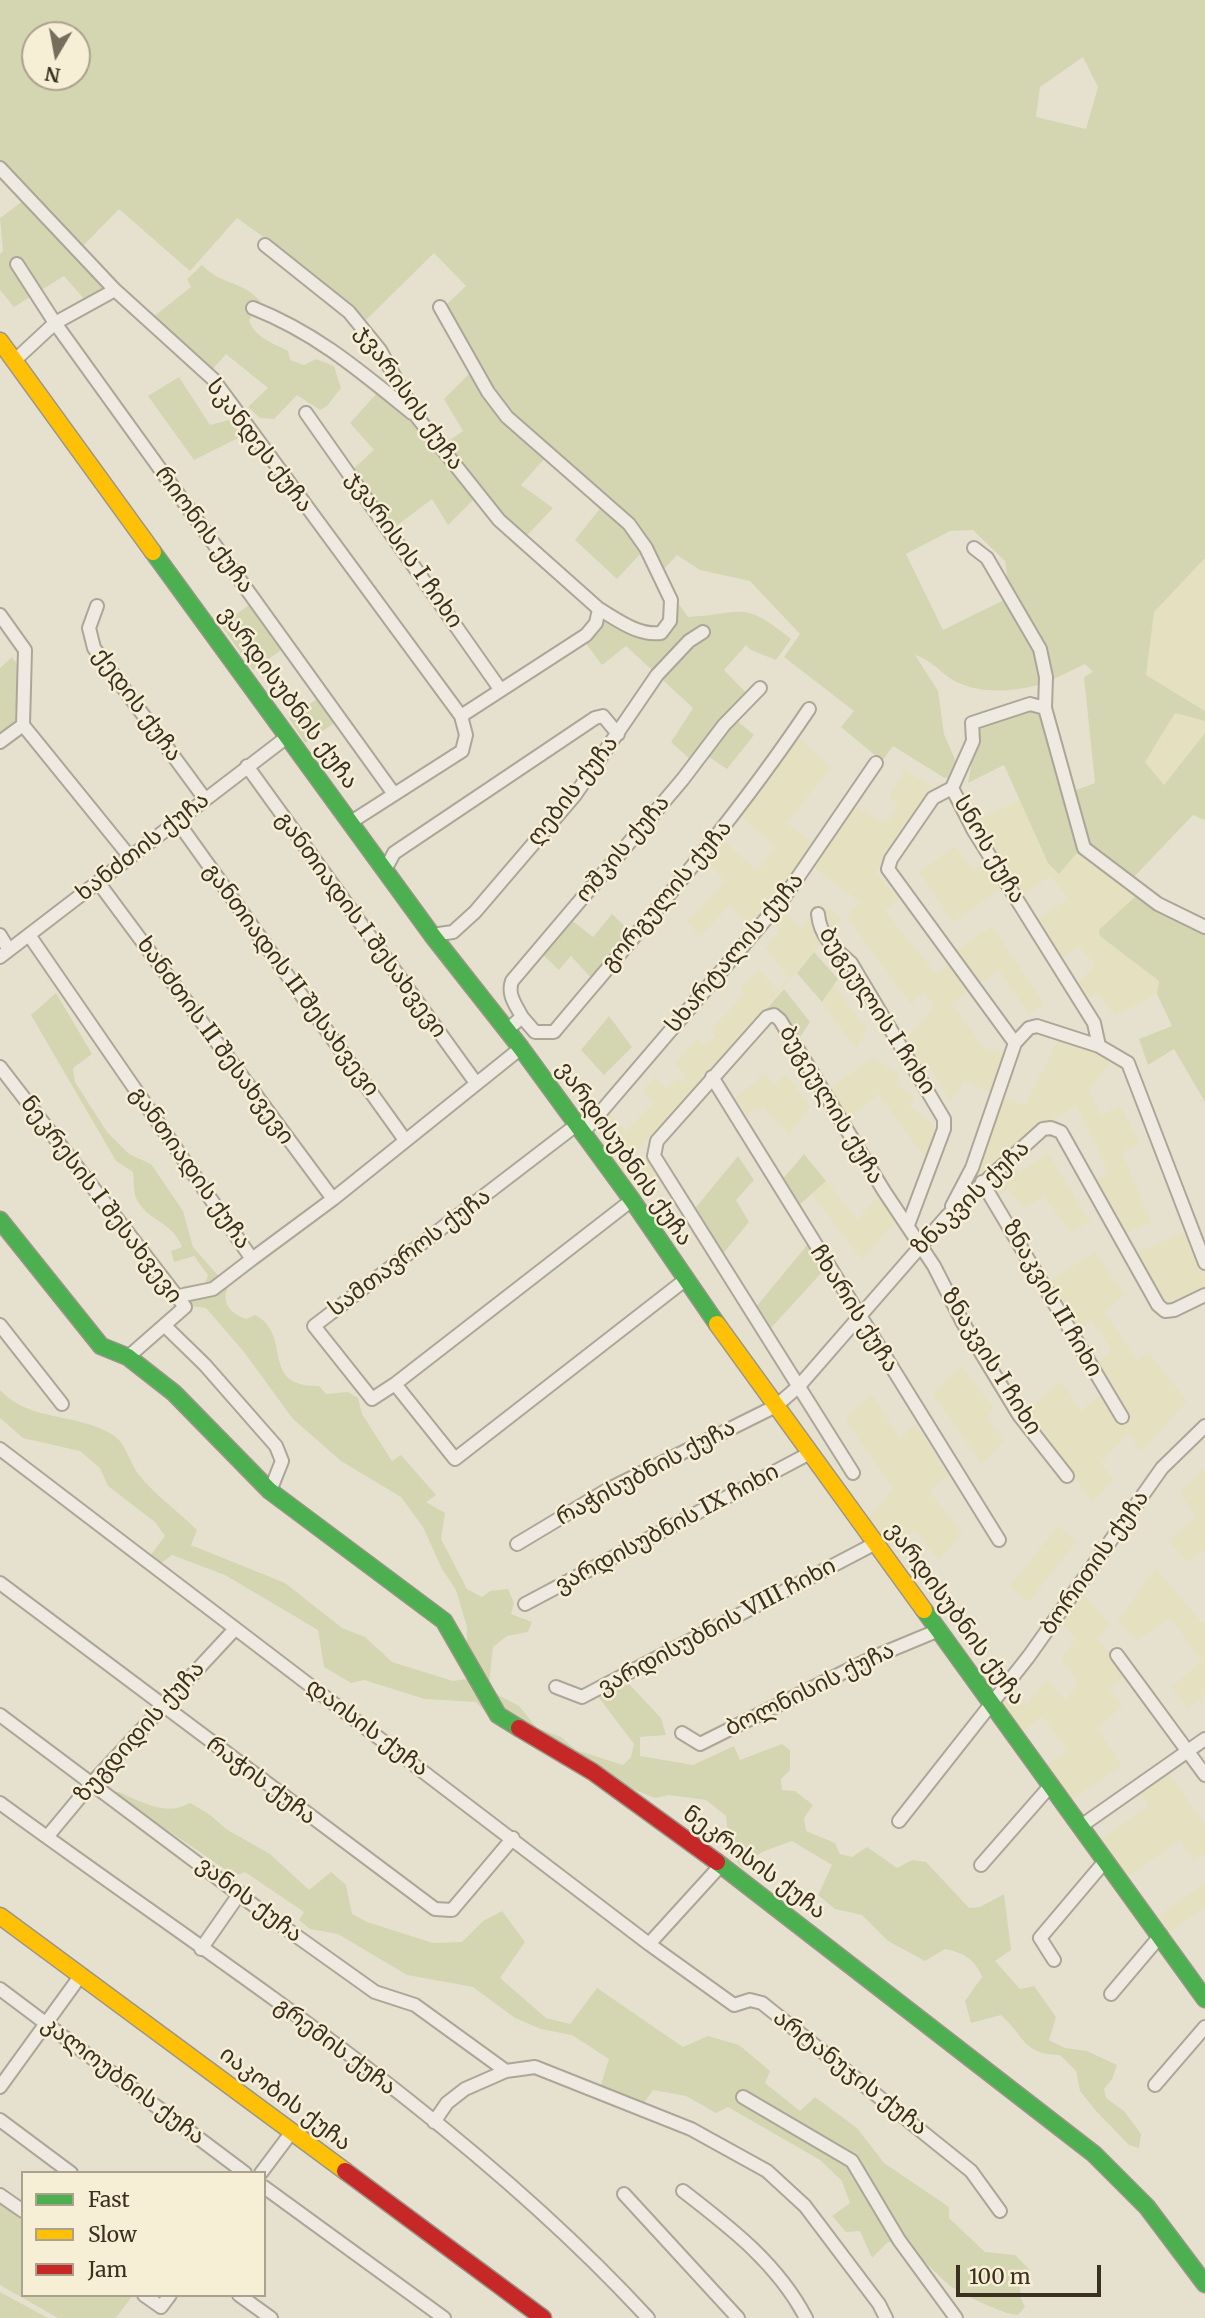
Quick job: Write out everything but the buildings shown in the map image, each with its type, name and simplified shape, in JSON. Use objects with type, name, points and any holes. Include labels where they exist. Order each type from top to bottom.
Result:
[{"type":"street","name":"სკანდეს ქუჩა","points":[[0,168],[115,290],[213,379],[461,716]]},
{"type":"street","name":"ჯვარისის ქუჩა","points":[[265,245],[349,312],[380,350],[417,417],[499,520],[598,609],[650,634],[661,633],[670,621],[671,600],[646,548],[629,524],[507,417],[488,392],[440,307]]},
{"type":"street","name":"რიონის ქუჩა","points":[[17,264],[55,323],[394,794]]},
{"type":"street","points":[[14,361],[55,323],[115,290]]},
{"type":"street","points":[[253,308],[292,323],[331,347],[417,417]]},
{"type":"street","name":"ვარდისუბნის ქუჩა","points":[[0,341],[432,936],[522,1048],[578,1130],[632,1200],[685,1280],[992,1705],[1161,1935],[1200,1980],[1205,1999]]},
{"type":"street","name":"ჯვარისის I ჩიხი","points":[[306,413],[500,689]]},
{"type":"street","points":[[974,548],[987,558],[1040,649],[1046,677],[1045,708],[1084,848],[1158,904],[1205,927]]},
{"type":"street","name":"ქედის ქუჩა","points":[[97,606],[89,628],[94,648],[205,799]]},
{"type":"street","points":[[351,822],[462,751],[466,735],[461,716],[586,635],[596,623],[598,609]]},
{"type":"street","points":[[0,615],[25,650],[23,725],[130,857]]},
{"type":"street","name":"ღების ქუჩა","points":[[432,936],[453,933],[475,912],[575,795],[657,674],[689,641],[703,632]]},
{"type":"street","name":"ოშკის ქუჩა","points":[[523,1017],[509,989],[512,981],[683,779],[724,725],[760,688]]},
{"type":"street","points":[[952,788],[973,741],[972,723],[1030,704],[1045,708]]},
{"type":"street","name":"გორგულის ქუჩა","points":[[523,1017],[535,1032],[554,1032],[683,881],[761,780],[809,709]]},
{"type":"street","points":[[385,870],[394,853],[595,718],[603,716],[618,734]]},
{"type":"street","points":[[0,742],[23,725]]},
{"type":"street","name":"ხანძთის ქუჩა","points":[[5,954],[287,737]]},
{"type":"street","name":"სხარტალის ქუჩა","points":[[578,1130],[783,899],[876,763]]},
{"type":"street","name":"განთიადის I შესახვევი","points":[[247,766],[475,1083]]},
{"type":"street","name":"სნოს ქუჩა","points":[[1015,1043],[888,869],[891,859],[933,798],[952,788],[974,831],[1094,1023],[1099,1046]]},
{"type":"street","name":"განთიადის II შესახვევი","points":[[177,821],[405,1140]]},
{"type":"street","name":"ხანძთის II შესახვევი","points":[[98,882],[333,1199]]},
{"type":"street","name":"ბუგეულის I ჩიხი","points":[[818,915],[819,928],[851,964],[944,1119],[944,1129],[908,1225]]},
{"type":"street","points":[[0,935],[5,954]]},
{"type":"street","name":"განთიადის ქუჩა","points":[[29,935],[252,1259],[333,1199],[522,1048]]},
{"type":"street","name":"ბუგეულის ქუჩა","points":[[853,1472],[654,1156],[657,1141],[767,1017],[774,1015],[780,1020],[920,1245]]},
{"type":"street","points":[[507,1030],[523,1017]]},
{"type":"street","points":[[947,1216],[972,1168],[1015,1043],[1028,1027],[1037,1026],[1099,1046],[1128,1063],[1205,1263]]},
{"type":"street","name":"ნეკრესის I შესახვევი","points":[[0,1067],[185,1307],[128,1357]]},
{"type":"street","name":"ჩხარის ქუჩა","points":[[712,1077],[999,1540]]},
{"type":"street","name":"ზნაკვის ქუჩა","points":[[776,1406],[799,1386],[947,1216],[1043,1129],[1051,1128],[1061,1132],[1158,1304],[1165,1311],[1174,1310],[1205,1296]]},
{"type":"street","name":"სამთავროს ქუჩა","points":[[395,1384],[372,1399],[314,1326],[578,1130]]},
{"type":"street","name":"ზნაკვის II ჩიხი","points":[[982,1182],[1122,1417]]},
{"type":"street","points":[[632,1200],[395,1384],[455,1459],[685,1280]]},
{"type":"street","name":"ნეკრისის ქუჩა","points":[[0,1220],[101,1346],[128,1357],[174,1393],[270,1491],[444,1621],[498,1715],[593,1772],[721,1865],[1094,2154],[1147,2207],[1204,2281]]},
{"type":"street","name":"ზნაკვის I ჩიხი","points":[[920,1245],[1019,1415],[1067,1476]]},
{"type":"street","points":[[179,1296],[212,1289],[252,1259]]},
{"type":"street","points":[[0,1325],[62,1404]]},
{"type":"street","points":[[165,1326],[205,1365],[276,1446],[282,1461],[270,1491]]},
{"type":"street","name":"რაჭისუბნის ქუჩა","points":[[517,1544],[607,1490],[776,1406]]},
{"type":"street","name":"ბორითის ქუჩა","points":[[899,1821],[992,1705],[1162,1468],[1205,1426]]},
{"type":"street","name":"დაისის ქუჩა","points":[[0,1449],[649,1944]]},
{"type":"street","name":"ვარდისუბნის IX ჩიხი","points":[[525,1604],[810,1453]]},
{"type":"street","name":"ვარდისუბნის VIII ჩიხი","points":[[556,1687],[582,1697],[876,1543]]},
{"type":"street","name":"რაჭის ქუჩა","points":[[0,1583],[435,1909],[452,1910],[513,1838]]},
{"type":"street","name":"ზუგდიდის ქუჩა","points":[[47,1838],[91,1784],[235,1629]]},
{"type":"street","name":"ბოლნისის ქუჩა","points":[[682,1733],[700,1744],[874,1657],[939,1630]]},
{"type":"street","points":[[1117,1655],[1205,1775]]},
{"type":"street","name":"ვანის ქუჩა","points":[[0,1715],[375,1992],[415,2005],[506,2071]]},
{"type":"street","points":[[1081,1826],[1205,1739]]},
{"type":"street","points":[[981,1865],[1051,1785]]},
{"type":"street","name":"გრემის ქუჩა","points":[[0,1803],[434,2122],[555,2226],[648,2318]]},
{"type":"street","points":[[1054,1960],[1040,1938],[1106,1860]]},
{"type":"street","points":[[649,1944],[721,1865]]},
{"type":"street","points":[[201,1949],[240,1893]]},
{"type":"street","name":"იაკობის ქუჩა","points":[[0,1916],[539,2317]]},
{"type":"street","points":[[1111,1994],[1161,1935]]},
{"type":"street","name":"არტანუჯის ქუჩა","points":[[649,1944],[734,2006],[750,2000],[762,2003],[971,2171],[1000,2211]]},
{"type":"street","points":[[0,2087],[81,1975]]},
{"type":"street","name":"კალოუბნის ქუჩა","points":[[0,1989],[242,2171]]},
{"type":"street","points":[[1155,2085],[1205,2027]]},
{"type":"street","points":[[434,2122],[447,2103],[465,2089],[506,2071],[535,2067],[691,2129],[767,2171],[805,2206],[879,2304],[886,2318]]},
{"type":"street","points":[[743,2097],[852,2161],[899,2240],[956,2318]]},
{"type":"street","points":[[0,2120],[68,2171]]},
{"type":"street","points":[[262,2171],[291,2133]]},
{"type":"street","points":[[266,2188],[444,2318]]},
{"type":"street","points":[[683,2191],[723,2221],[782,2277],[806,2318]]},
{"type":"street","points":[[624,2194],[738,2318]]},
{"type":"street","points":[[0,2195],[21,2210]]},
{"type":"street","points":[[146,2297],[162,2313],[169,2297]]},
{"type":"street","points":[[241,2297],[265,2316]]},
{"type":"shaded area","points":[[1205,558],[1205,711],[1146,675],[1153,612]]},
{"type":"shaded area","points":[[1175,713],[1205,721],[1205,733],[1164,785],[1144,763]]},
{"type":"shaded area","points":[[796,735],[831,768],[787,823],[816,845],[752,928],[730,905],[700,937],[687,921],[725,882],[705,859],[722,839],[757,871],[776,847],[739,814]]},
{"type":"shaded area","points":[[905,770],[934,787],[876,873],[899,898],[885,911],[936,974],[949,963],[969,990],[952,1004],[984,1048],[1008,1054],[992,1093],[965,1081],[950,1101],[929,1065],[924,1072],[905,1040],[934,1007],[924,992],[911,1004],[847,918],[859,901],[812,866],[853,805],[885,824],[899,805],[889,797]]},
{"type":"shaded area","points":[[1022,799],[1048,863],[1059,873],[1080,849],[1138,894],[1100,930],[1100,936],[1159,981],[1157,994],[1115,1016],[1097,992],[1085,1000],[1076,984],[1096,965],[1078,946],[1060,961],[1036,920],[1068,899],[1051,876],[1020,896],[974,821]]},
{"type":"shaded area","points":[[955,846],[973,870],[986,862],[1002,888],[953,922],[919,872]]},
{"type":"shaded area","points":[[821,904],[842,918],[651,1142],[649,1138],[630,1158],[639,1167],[649,1157],[660,1175],[636,1199],[596,1147],[607,1136],[599,1125],[610,1114],[626,1131],[653,1103],[643,1090],[656,1077],[667,1089],[677,1078],[681,1082],[686,1078],[675,1063],[698,1039],[705,1046],[715,1035],[711,1029],[744,995],[741,988],[759,970],[778,990],[789,978],[765,947],[779,931],[773,921],[784,909],[800,928]]},
{"type":"shaded area","points":[[992,926],[1044,1004],[1029,1014],[999,970],[975,987],[952,953]]},
{"type":"shaded area","points":[[834,985],[867,1029],[856,1049],[822,1002]]},
{"type":"shaded area","points":[[1059,1038],[1097,1050],[1110,1063],[1089,1090],[1101,1115],[1120,1106],[1140,1143],[1122,1153],[1151,1222],[1121,1236],[1090,1182],[1109,1173],[1076,1106],[1042,1125],[958,1202],[1003,1097],[1025,1105]]},
{"type":"shaded area","points":[[873,1057],[900,1075],[896,1084],[914,1097],[910,1106],[937,1128],[939,1135],[929,1160],[914,1144],[879,1094],[846,1121],[827,1091]]},
{"type":"shaded area","points":[[765,1073],[774,1085],[786,1074],[810,1107],[789,1135],[763,1107],[746,1115],[735,1098]]},
{"type":"shaded area","points":[[1048,1153],[1090,1221],[1071,1232],[1044,1196],[1024,1208],[1008,1189],[997,1198],[988,1181],[1011,1162],[1019,1173]]},
{"type":"shaded area","points":[[826,1181],[857,1220],[880,1194],[896,1220],[862,1260],[812,1195]]},
{"type":"shaded area","points":[[1189,1229],[1205,1274],[1205,1292],[1163,1308],[1133,1254]]},
{"type":"shaded area","points":[[1096,1252],[1124,1295],[1105,1312],[1137,1361],[1148,1352],[1187,1401],[1141,1452],[1128,1433],[1101,1463],[1114,1479],[1093,1502],[1024,1415],[1061,1381],[1081,1411],[1108,1388],[1093,1364],[1112,1351],[1092,1320],[1076,1332],[1046,1283]]},
{"type":"shaded area","points":[[961,1366],[994,1408],[987,1418],[1004,1441],[982,1464],[933,1394]]},
{"type":"shaded area","points":[[872,1394],[900,1439],[915,1424],[948,1474],[930,1491],[962,1534],[939,1561],[915,1530],[890,1548],[868,1518],[893,1489],[845,1419]]},
{"type":"shaded area","points":[[1205,1469],[1205,1550],[1188,1562],[1169,1541],[1195,1517],[1180,1492]]},
{"type":"shaded area","points":[[1058,1526],[1077,1541],[1029,1602],[1009,1587]]},
{"type":"shaded area","points":[[1156,1568],[1202,1623],[1205,1622],[1205,1695],[1188,1708],[1172,1686],[1202,1661],[1170,1618],[1137,1641],[1118,1620]]},
{"type":"shaded area","points":[[1081,1591],[1110,1625],[1097,1638],[1127,1674],[1110,1689],[1122,1707],[1097,1727],[1122,1766],[1071,1800],[1045,1766],[1067,1751],[1043,1716],[1022,1732],[1000,1705],[1008,1691],[1027,1705],[1046,1679],[1065,1700],[1079,1683],[1061,1659],[1076,1638],[1059,1621]]},
{"type":"shaded area","points":[[1169,1772],[1205,1825],[1205,1853],[1194,1861],[1180,1840],[1127,1878],[1100,1840],[1149,1805],[1139,1791]]},
{"type":"shaded area","points":[[1205,1883],[1205,1907],[1170,1932],[1159,1916]]},
{"type":"green space","points":[[0,0],[1205,0],[1205,558],[1154,612],[1146,675],[1205,711],[1205,721],[1175,713],[1145,762],[1164,785],[1205,733],[1205,820],[1193,815],[1132,879],[1090,847],[1071,792],[1095,783],[1084,677],[1093,672],[1085,664],[1052,680],[1038,660],[1041,684],[1019,689],[984,690],[951,679],[915,655],[938,691],[944,734],[956,762],[951,779],[943,777],[893,746],[882,761],[841,727],[854,711],[784,657],[800,634],[750,581],[700,570],[677,555],[661,572],[649,549],[513,417],[444,307],[466,286],[434,253],[364,322],[269,241],[237,218],[190,271],[119,209],[84,245],[0,161]],"holes":[[[1083,57],[1098,87],[1086,129],[1036,117],[1040,87]],[[973,530],[1005,561],[1009,590],[1016,594],[943,630],[906,554],[950,531]]]},
{"type":"green space","points":[[23,201],[108,288],[85,300],[64,276],[14,307],[0,290],[0,254],[3,251],[0,218]]},
{"type":"green space","points":[[202,265],[260,301],[249,321],[252,327],[260,336],[288,351],[290,360],[304,365],[316,359],[334,366],[341,388],[327,406],[320,410],[297,395],[274,419],[260,418],[248,407],[268,388],[226,354],[211,371],[153,317],[191,287],[187,279]]},
{"type":"green space","points":[[469,374],[503,421],[546,457],[521,485],[553,508],[518,545],[474,499],[448,525],[432,499],[395,527],[352,470],[374,450],[350,423],[378,392],[413,416],[435,450],[463,431],[444,399]]},
{"type":"green space","points":[[179,377],[210,425],[229,420],[242,436],[194,460],[148,396]]},
{"type":"green space","points":[[602,506],[627,528],[642,552],[617,579],[575,540]]},
{"type":"green space","points":[[676,600],[688,617],[742,612],[762,618],[791,639],[776,660],[751,650],[746,645],[724,670],[756,703],[735,719],[754,735],[727,769],[700,751],[692,761],[671,742],[693,708],[626,646],[602,665],[585,642],[605,617],[649,641],[661,639],[672,627]]},
{"type":"green space","points":[[252,603],[284,648],[253,670],[221,625]]},
{"type":"green space","points":[[12,657],[18,665],[15,722],[0,736],[0,668]]},
{"type":"green space","points":[[320,697],[336,722],[305,743],[289,718]]},
{"type":"green space","points":[[1028,707],[1041,710],[1080,849],[1059,874],[1048,863],[1004,765],[968,783],[979,724]]},
{"type":"green space","points":[[1138,894],[1205,931],[1205,1102],[1174,1049],[1148,1065],[1139,1039],[1172,1026],[1157,994],[1159,981],[1100,936],[1099,930]]},
{"type":"green space","points":[[612,914],[632,933],[592,979],[571,956],[559,970],[542,954],[570,919],[593,937]]},
{"type":"green space","points":[[814,952],[838,979],[822,1002],[797,973]]},
{"type":"green space","points":[[784,989],[810,1022],[797,1042],[763,1013]]},
{"type":"green space","points":[[56,993],[92,1054],[73,1068],[75,1082],[107,1132],[129,1154],[151,1164],[183,1211],[193,1247],[228,1287],[228,1307],[240,1317],[246,1319],[255,1315],[266,1324],[273,1335],[282,1369],[289,1378],[300,1384],[319,1386],[326,1394],[348,1392],[358,1398],[362,1414],[392,1461],[401,1455],[436,1495],[426,1502],[445,1513],[441,1539],[467,1589],[482,1597],[490,1591],[508,1589],[514,1603],[511,1614],[532,1622],[528,1632],[507,1636],[493,1647],[489,1685],[498,1695],[519,1706],[537,1728],[561,1737],[576,1750],[623,1765],[631,1757],[634,1744],[597,1695],[629,1684],[661,1718],[666,1735],[640,1737],[640,1756],[693,1765],[734,1746],[740,1760],[782,1744],[790,1750],[790,1770],[781,1779],[782,1790],[795,1791],[813,1805],[804,1818],[806,1831],[835,1843],[840,1854],[852,1857],[867,1847],[897,1868],[912,1860],[926,1862],[969,1908],[980,1907],[1004,1894],[1011,1950],[995,1961],[1020,1989],[1034,1986],[1056,2017],[1049,2040],[1065,2048],[1087,2051],[1117,2065],[1112,2079],[1104,2089],[1106,2098],[1124,2111],[1141,2134],[1139,2148],[1129,2145],[1096,2111],[1080,2091],[1076,2071],[1060,2055],[1039,2052],[1032,2048],[1001,2015],[971,2023],[965,2001],[982,1977],[968,1957],[945,1949],[925,1961],[888,1941],[862,1915],[835,1909],[818,1895],[832,1865],[792,1841],[762,1852],[742,1868],[733,1856],[735,1839],[727,1827],[726,1816],[706,1800],[669,1795],[655,1798],[620,1784],[492,1719],[476,1702],[425,1699],[364,1680],[351,1683],[324,1667],[318,1630],[225,1575],[172,1555],[160,1564],[150,1556],[165,1536],[155,1522],[108,1486],[100,1468],[80,1451],[23,1438],[0,1418],[0,1390],[26,1408],[85,1423],[113,1435],[121,1443],[145,1482],[197,1530],[191,1545],[285,1583],[342,1628],[365,1637],[392,1662],[453,1681],[467,1679],[467,1627],[456,1590],[442,1569],[423,1527],[401,1497],[341,1461],[293,1419],[244,1352],[206,1308],[191,1306],[183,1286],[205,1283],[208,1275],[194,1256],[174,1262],[171,1251],[182,1247],[178,1239],[173,1232],[147,1213],[137,1200],[133,1172],[116,1161],[31,1015]]},
{"type":"green space","points":[[609,1016],[632,1047],[604,1075],[581,1050]]},
{"type":"green space","points":[[804,1154],[826,1181],[796,1208],[781,1181]]},
{"type":"green space","points":[[738,1156],[754,1180],[736,1200],[749,1222],[722,1255],[693,1211]]},
{"type":"green space","points":[[808,1244],[824,1270],[770,1329],[756,1307]]},
{"type":"green space","points":[[119,1792],[145,1804],[163,1808],[172,1809],[190,1803],[209,1814],[226,1829],[270,1854],[309,1890],[331,1872],[346,1885],[352,1914],[367,1922],[433,1943],[462,1942],[483,1921],[502,1911],[525,1942],[500,1978],[546,2018],[570,2024],[597,1988],[683,2047],[708,2036],[739,2045],[770,2071],[765,2083],[800,2111],[815,2097],[857,2128],[884,2163],[949,2207],[949,2218],[985,2252],[1015,2255],[1030,2270],[1021,2278],[1020,2296],[1025,2307],[1018,2315],[1012,2314],[972,2298],[949,2285],[921,2259],[898,2245],[888,2242],[872,2258],[860,2231],[846,2232],[832,2216],[850,2203],[842,2181],[820,2160],[728,2107],[716,2113],[686,2096],[653,2090],[641,2107],[599,2091],[609,2059],[572,2035],[541,2029],[515,2018],[473,1987],[407,1975],[338,1934],[310,1929],[299,1920],[304,1912],[245,1872],[235,1876],[113,1793]]},
{"type":"green space","points":[[0,2201],[21,2216],[21,2297],[0,2285]]},
{"type":"green space","points":[[0,2292],[48,2318],[0,2318]]},
{"type":"green space","points":[[21,2297],[132,2297],[116,2318],[58,2318]]},
{"type":"traffic: fast","points":[[153,552],[432,935],[521,1048],[632,1200],[717,1324]]},
{"type":"traffic: fast","points":[[0,1220],[101,1346],[128,1357],[174,1393],[270,1491],[444,1621],[498,1715],[519,1728]]},
{"type":"traffic: fast","points":[[924,1610],[1205,1999]]},
{"type":"traffic: fast","points":[[717,1862],[1094,2154],[1147,2207],[1205,2284]]},
{"type":"traffic: slow","points":[[0,341],[153,552]]},
{"type":"traffic: slow","points":[[717,1324],[924,1610]]},
{"type":"traffic: slow","points":[[0,1916],[345,2171]]},
{"type":"traffic: jam","points":[[519,1728],[593,1772],[717,1862]]},
{"type":"traffic: jam","points":[[345,2171],[543,2318]]}]
